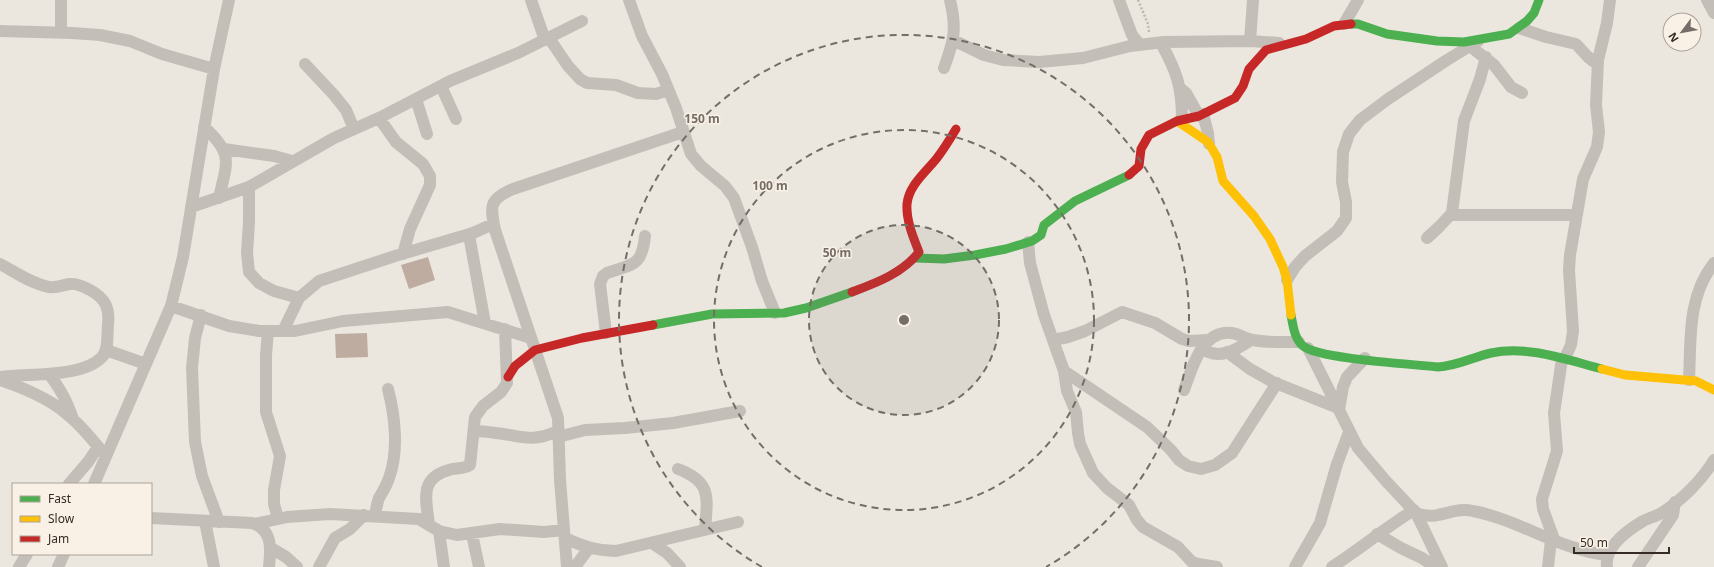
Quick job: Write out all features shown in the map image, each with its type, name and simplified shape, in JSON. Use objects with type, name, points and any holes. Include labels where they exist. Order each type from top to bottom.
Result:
[{"type":"street","points":[[61,32],[62,0]]},
{"type":"street","points":[[94,483],[102,451],[146,364],[171,306],[183,257],[214,69],[229,0]]},
{"type":"street","points":[[531,0],[547,39],[580,79],[587,83],[616,85],[638,93],[656,94],[668,90]]},
{"type":"street","points":[[629,0],[642,36],[668,90],[692,154],[700,166],[725,186],[734,198],[762,281],[775,313]]},
{"type":"street","points":[[944,68],[953,40],[954,19],[950,0]]},
{"type":"street","points":[[1120,0],[1132,35],[1140,45]]},
{"type":"street","points":[[1250,41],[1253,0]]},
{"type":"street","points":[[1344,24],[1358,0]]},
{"type":"street","points":[[508,377],[515,366],[535,350],[606,333],[712,314],[784,313],[806,308],[853,292],[895,272],[916,258],[944,259],[1006,249],[1028,242],[1040,235],[1044,225],[1076,201],[1131,174],[1139,166],[1141,149],[1149,135],[1179,121],[1201,115],[1235,98],[1243,86],[1249,69],[1266,50],[1306,39],[1334,26],[1344,24],[1358,24],[1386,34],[1437,41],[1464,42],[1509,34],[1519,28],[1534,13],[1539,0]]},
{"type":"street","points":[[1548,567],[1553,541],[1543,509],[1542,499],[1557,451],[1554,413],[1563,360],[1570,345],[1573,331],[1569,270],[1570,255],[1583,179],[1597,148],[1599,132],[1596,105],[1598,62],[1600,46],[1607,23],[1610,0]]},
{"type":"street","points":[[1707,0],[1714,13]]},
{"type":"street","points":[[191,207],[249,187],[334,138],[379,118],[441,86],[547,39],[582,21]]},
{"type":"street","points":[[1519,28],[1546,37],[1576,44],[1588,57],[1593,61],[1598,62]]},
{"type":"street","points":[[0,31],[61,32],[100,35],[130,41],[162,54],[214,69]]},
{"type":"street","points":[[1287,280],[1295,267],[1305,256],[1337,230],[1346,218],[1346,202],[1342,182],[1343,152],[1349,134],[1360,120],[1388,99],[1482,38]]},
{"type":"street","points":[[953,40],[984,55],[1003,60],[1040,62],[1082,58],[1130,46],[1161,43],[1250,41],[1286,44]]},
{"type":"street","points":[[1161,43],[1175,68],[1180,88],[1182,102],[1179,121]]},
{"type":"street","points":[[1470,46],[1494,65],[1511,88],[1522,93]]},
{"type":"street","points":[[1427,238],[1452,213],[1464,121],[1480,79],[1486,58]]},
{"type":"street","points":[[304,64],[334,95],[346,110],[354,129]]},
{"type":"street","points":[[441,86],[456,119]]},
{"type":"street","points":[[1180,88],[1186,93],[1201,115],[1208,133],[1209,144]]},
{"type":"street","points":[[416,99],[427,134]]},
{"type":"street","points":[[379,118],[396,142],[423,164],[430,176],[430,185],[425,200],[414,219],[403,254]]},
{"type":"street","points":[[1179,121],[1209,144],[1218,157],[1223,180],[1230,191],[1254,216],[1270,239],[1283,267],[1287,280],[1293,327],[1339,409],[1358,448],[1415,512],[1442,567]]},
{"type":"street","points":[[204,127],[216,138],[224,149],[227,161],[219,198]]},
{"type":"street","points":[[916,258],[918,252],[907,210],[909,197],[918,179],[937,157],[956,129]]},
{"type":"street","points":[[567,567],[558,418],[494,224],[492,208],[495,199],[499,195],[513,189],[683,132]]},
{"type":"street","points":[[224,149],[274,156],[292,161]]},
{"type":"street","points":[[249,187],[247,253],[249,272],[259,282],[269,288],[299,298]]},
{"type":"street","points":[[1450,215],[1577,215]]},
{"type":"street","points":[[283,331],[299,298],[319,281],[469,235],[494,224]]},
{"type":"street","points":[[469,235],[485,323]]},
{"type":"street","points":[[606,333],[600,284],[603,276],[607,273],[635,263],[641,256],[645,236]]},
{"type":"street","points":[[1028,242],[1034,276],[1064,371],[1067,391],[1076,412],[1080,444],[1093,473],[1107,488],[1129,505],[1137,520],[1143,527],[1178,547],[1192,562],[1217,567]]},
{"type":"street","points":[[1689,380],[1691,327],[1694,308],[1699,289],[1714,263]]},
{"type":"street","points":[[0,264],[38,284],[51,287],[61,287],[70,284],[78,285],[92,291],[109,309],[106,350],[102,357],[95,362],[68,372],[49,374],[20,374],[0,378]]},
{"type":"street","points":[[171,306],[201,315],[229,326],[268,331],[294,331],[343,321],[448,312],[531,338]]},
{"type":"street","points":[[1053,340],[1084,331],[1122,312],[1155,322],[1182,339],[1205,344],[1212,354],[1221,354],[1236,350],[1251,340]]},
{"type":"street","points":[[201,315],[195,338],[192,368],[195,442],[202,476],[219,522]]},
{"type":"street","points":[[433,567],[444,563],[426,497],[427,487],[430,480],[449,470],[468,467],[470,465],[475,417],[478,411],[501,392],[507,383],[508,377],[505,329]]},
{"type":"street","points":[[268,331],[266,355],[266,412],[280,456],[274,490],[274,504],[278,519]]},
{"type":"street","points":[[1184,390],[1190,373],[1205,344],[1213,336],[1224,333],[1232,333],[1251,340],[1304,345],[1340,357],[1365,358],[1438,367],[1451,366],[1491,353],[1513,350],[1540,353],[1626,375],[1696,381],[1714,390]]},
{"type":"street","points":[[106,350],[146,364]]},
{"type":"street","points":[[1227,352],[1250,369],[1276,383],[1339,409]]},
{"type":"street","points":[[1339,409],[1343,387],[1347,377],[1365,358]]},
{"type":"street","points":[[1064,371],[1148,427],[1188,466],[1201,469],[1215,465],[1232,453],[1276,383]]},
{"type":"street","points":[[49,374],[61,389],[68,402],[73,420]]},
{"type":"street","points":[[0,378],[57,406],[73,420],[102,451]]},
{"type":"street","points":[[319,567],[335,538],[369,516],[390,478],[395,439],[392,406],[388,389]]},
{"type":"street","points":[[474,431],[497,433],[527,439],[585,430],[673,423],[740,411]]},
{"type":"street","points":[[1295,567],[1320,523],[1337,464],[1349,432]]},
{"type":"street","points":[[70,483],[88,462],[102,451]]},
{"type":"street","points":[[1415,512],[1423,516],[1436,517],[1458,510],[1471,510],[1490,515],[1553,541],[1608,561],[1616,543],[1629,531],[1644,521],[1662,513],[1675,502],[1708,470],[1714,460]]},
{"type":"street","points":[[678,469],[687,472],[702,483],[706,492],[707,502],[705,530]]},
{"type":"street","points":[[1638,567],[1673,514],[1675,502]]},
{"type":"street","points":[[1332,567],[1351,556],[1377,534],[1415,512]]},
{"type":"street","points":[[152,518],[255,524],[288,517],[330,514],[419,518],[434,527],[457,535],[500,529],[565,534],[589,548],[616,551],[738,522]]},
{"type":"street","points":[[205,521],[214,567]]},
{"type":"street","points":[[255,524],[260,526],[266,534],[271,548],[269,567]]},
{"type":"street","points":[[472,534],[479,567]]},
{"type":"street","points":[[1377,534],[1422,558],[1435,567]]},
{"type":"street","points":[[652,543],[667,553],[680,567]]},
{"type":"street","points":[[271,548],[286,557],[297,567]]},
{"type":"street","points":[[575,567],[589,548]]},
{"type":"street","points":[[19,567],[25,555]]},
{"type":"street","points":[[58,567],[64,555]]},
{"type":"path","points":[[1138,0],[1148,24],[1149,33]]},
{"type":"building","points":[[428,257],[435,280],[409,289],[401,265]]},
{"type":"building","points":[[367,333],[368,357],[336,358],[335,334]]},
{"type":"traffic: fast","points":[[1351,24],[1358,24],[1387,34],[1437,41],[1464,42],[1509,34],[1527,21],[1534,13],[1539,0]]},
{"type":"traffic: fast","points":[[916,258],[944,259],[975,255],[1006,249],[1032,241],[1041,235],[1044,225],[1075,201],[1129,175]]},
{"type":"traffic: fast","points":[[653,325],[712,314],[784,313],[806,308],[852,292]]},
{"type":"traffic: fast","points":[[1291,315],[1294,331],[1303,346],[1312,351],[1346,358],[1438,367],[1452,365],[1491,353],[1519,351],[1533,352],[1561,358],[1602,369]]},
{"type":"traffic: slow","points":[[1177,121],[1208,142],[1217,157],[1223,181],[1254,216],[1270,239],[1283,267],[1287,280],[1291,315]]},
{"type":"traffic: slow","points":[[1602,369],[1625,375],[1696,381],[1714,390]]},
{"type":"traffic: jam","points":[[1129,175],[1139,166],[1141,149],[1149,135],[1177,121],[1199,116],[1235,98],[1243,86],[1249,69],[1266,50],[1306,39],[1334,26],[1351,24]]},
{"type":"traffic: jam","points":[[852,292],[880,281],[897,272],[919,252],[909,222],[907,210],[908,197],[914,185],[940,155],[956,129]]},
{"type":"traffic: jam","points":[[508,377],[515,366],[535,350],[582,338],[653,325]]}]
